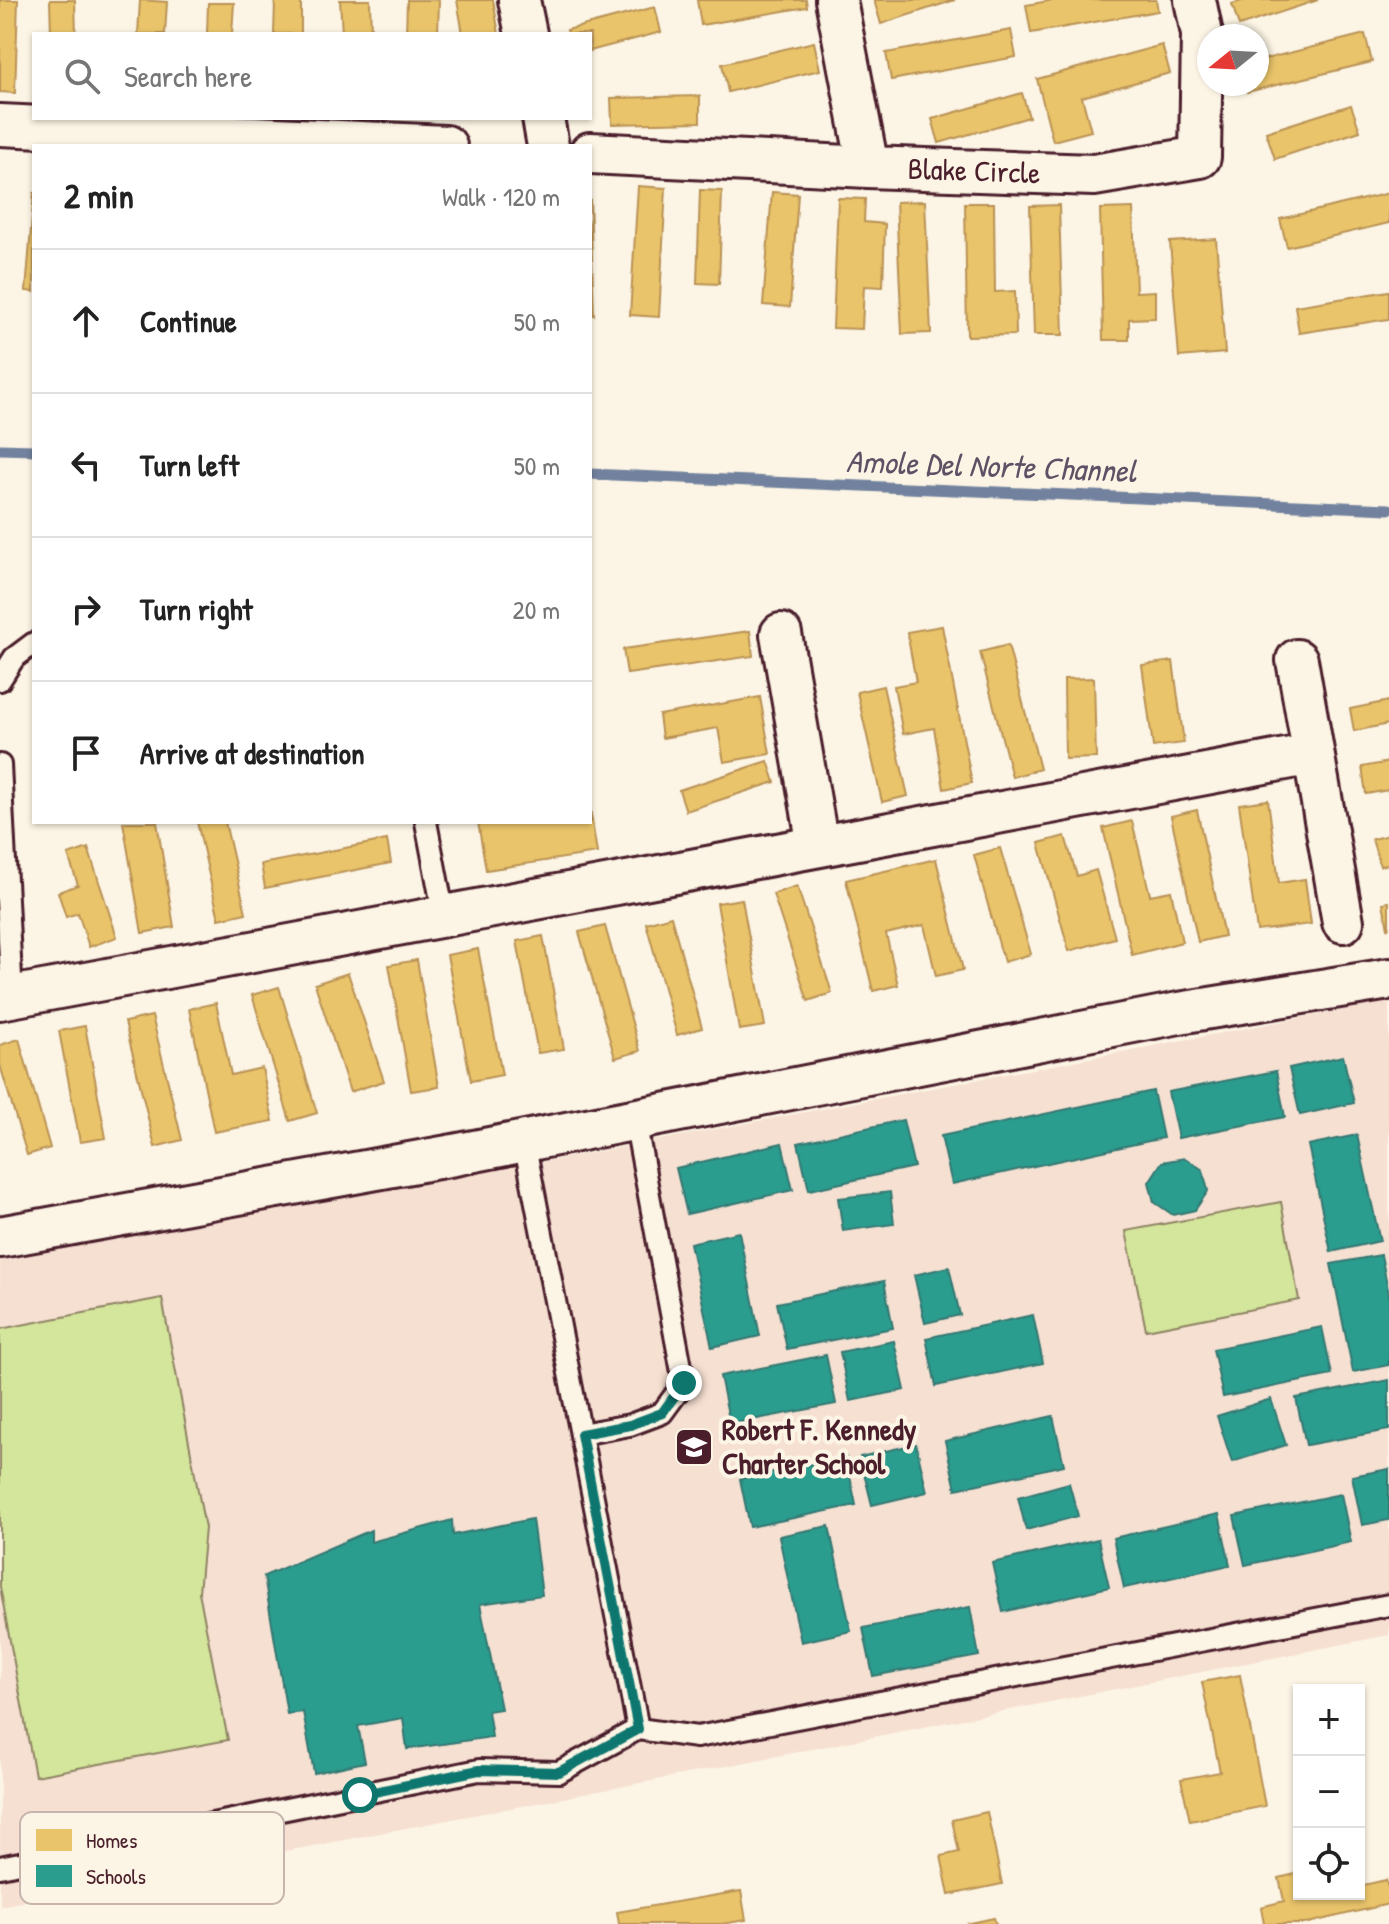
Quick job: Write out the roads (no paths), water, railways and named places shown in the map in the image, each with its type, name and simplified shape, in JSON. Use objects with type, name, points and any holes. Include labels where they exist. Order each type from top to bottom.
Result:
[{"type":"street","points":[[519,0],[526,32]]},
{"type":"street","points":[[836,0],[868,167]]},
{"type":"street","name":"Blake Circle","points":[[592,153],[1094,175],[1200,157],[1202,34],[1195,0]]},
{"type":"street","points":[[543,120],[548,144]]},
{"type":"street","points":[[0,125],[404,144]]},
{"type":"street","points":[[781,634],[818,846]]},
{"type":"street","points":[[1297,660],[1343,922]]},
{"type":"street","points":[[6,998],[1313,754]]},
{"type":"street","points":[[0,1237],[635,1120],[1179,1013],[1389,979]]},
{"type":"lane","points":[[0,680],[14,658],[32,644]]},
{"type":"lane","points":[[0,765],[6,998]]},
{"type":"lane","points":[[426,824],[444,916]]},
{"type":"lane","points":[[581,1434],[630,1425],[662,1413],[684,1383],[635,1120]]},
{"type":"lane","points":[[524,1141],[638,1729]]},
{"type":"lane","points":[[272,1812],[479,1770],[559,1772],[638,1729],[697,1737],[1389,1605]]},
{"type":"lane","points":[[0,1867],[20,1863]]},
{"type":"waterway","name":"Amole Del Norte Channel","points":[[0,449],[32,450]]},
{"type":"waterway","name":"Amole Del Norte Channel","points":[[592,474],[1389,509]]},
{"type":"place","name":"Robert F. Kennedy Charter School","points":[[694,1447]]}]
